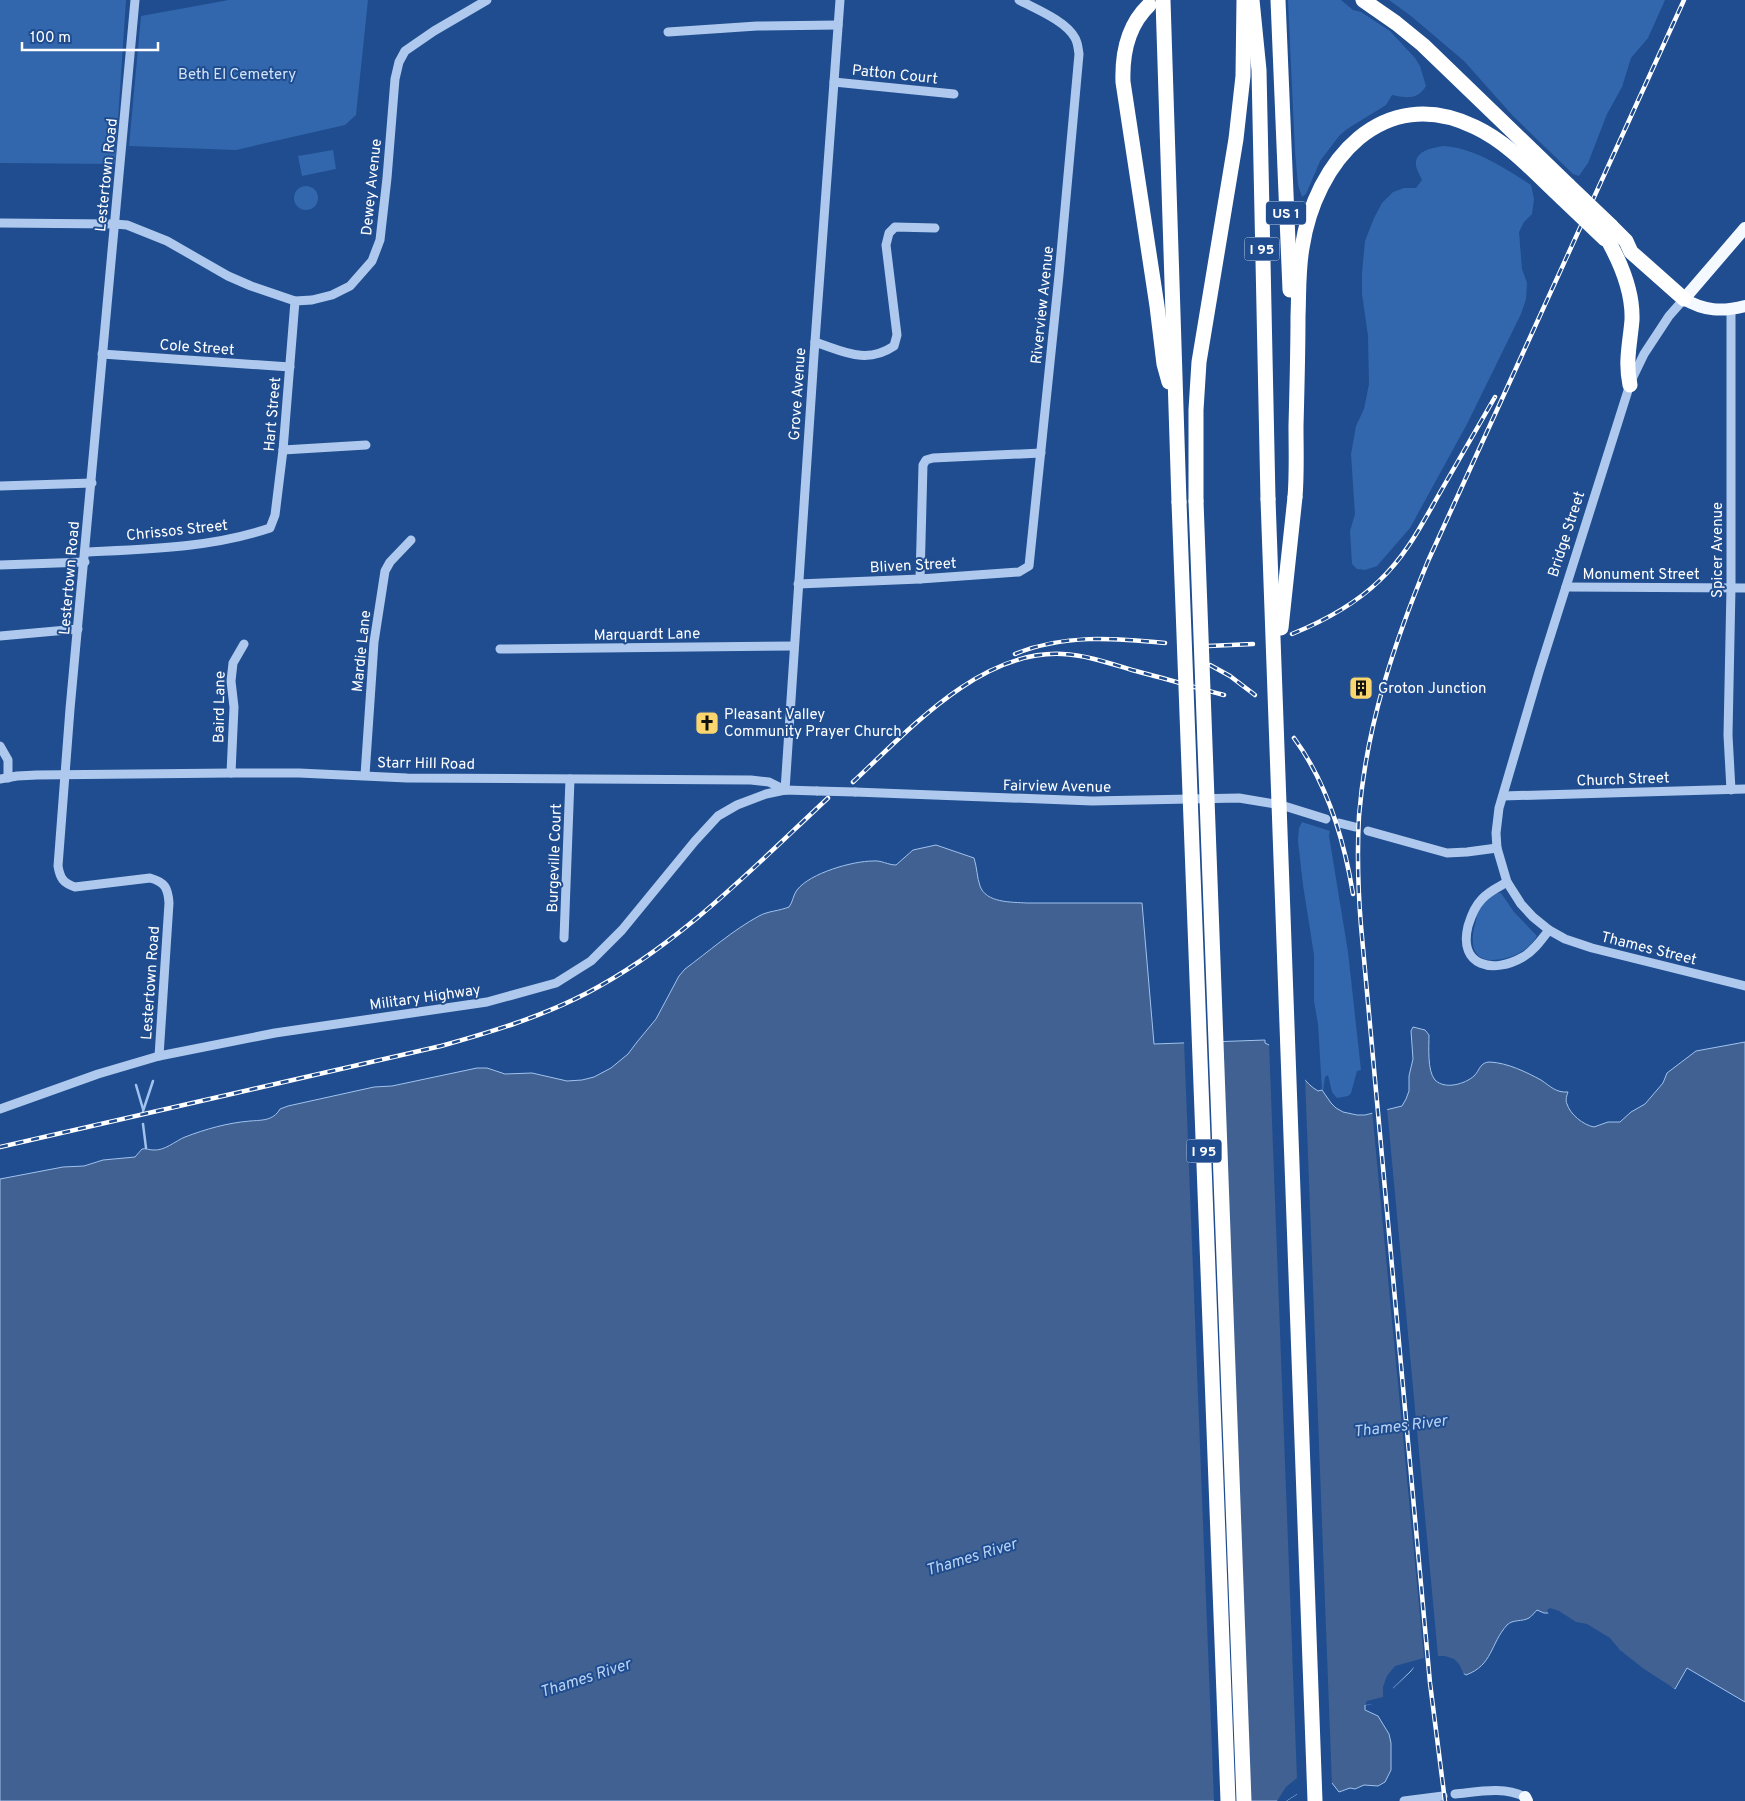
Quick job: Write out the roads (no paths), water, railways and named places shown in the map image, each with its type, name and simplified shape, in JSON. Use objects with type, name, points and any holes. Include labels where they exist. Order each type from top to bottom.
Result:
[{"type":"highway","points":[[1244,0],[1243,76],[1236,139],[1199,362],[1196,410],[1196,501],[1206,804],[1244,1801]]},
{"type":"highway","name":"I 95","points":[[1252,0],[1259,70],[1268,499],[1316,1801]]},
{"type":"highway","name":"US 1","points":[[1275,706],[1280,632],[1295,498],[1296,426],[1278,0]]},
{"type":"highway","points":[[1363,0],[1423,45],[1608,236],[1623,271],[1631,298],[1632,322],[1627,362],[1630,385]]},
{"type":"highway","points":[[1161,10],[1134,25],[1127,42],[1123,61],[1123,82],[1158,306],[1164,364],[1177,404]]},
{"type":"highway","name":"I 95","points":[[1161,10],[1228,1801]]},
{"type":"highway","points":[[1296,426],[1300,268],[1307,224],[1316,198],[1331,170],[1344,152],[1361,136],[1379,124],[1406,115],[1429,114],[1456,119],[1498,141],[1565,192]]},
{"type":"highway","points":[[1608,236],[1626,241],[1631,252],[1684,299]]},
{"type":"main road","name":"Bridge Street","points":[[1684,299],[1745,228]]},
{"type":"main road","points":[[1684,299],[1710,310],[1731,310],[1745,306]]},
{"type":"street","name":"Lestertown Road","points":[[135,0],[102,354],[58,866],[62,880],[67,885],[75,887],[150,878],[159,880],[165,885],[169,903],[159,1056]]},
{"type":"street","name":"Dewey Avenue","points":[[0,223],[127,225],[167,241],[228,276],[251,286],[295,301],[312,300],[332,295],[350,286],[372,261],[380,240],[395,79],[399,62],[405,51],[470,4],[487,0]]},
{"type":"street","name":"Grove Avenue","points":[[785,790],[840,0]]},
{"type":"street","name":"Riverview Avenue","points":[[1019,0],[1054,19],[1071,32],[1078,43],[1079,63],[1031,561],[1027,568]]},
{"type":"street","points":[[668,32],[757,26],[838,25]]},
{"type":"street","name":"Patton Court","points":[[834,82],[954,94]]},
{"type":"street","points":[[815,342],[855,356],[868,357],[883,354],[894,346],[897,335],[886,245],[889,233],[895,227],[935,228]]},
{"type":"street","name":"Bridge Street","points":[[1550,930],[1533,917],[1521,904],[1507,882],[1497,848],[1497,820],[1566,588],[1630,385],[1644,354],[1669,316],[1684,299]]},
{"type":"street","name":"Hart Street","points":[[270,528],[275,515],[283,450],[295,301]]},
{"type":"street","name":"Spicer Avenue","points":[[1731,310],[1731,588],[1728,735],[1731,790]]},
{"type":"street","name":"Cole Street","points":[[102,354],[290,367]]},
{"type":"street","points":[[283,450],[366,445]]},
{"type":"street","points":[[920,579],[924,465],[926,460],[933,458],[1041,453]]},
{"type":"street","points":[[0,486],[92,483]]},
{"type":"street","name":"Chrissos Street","points":[[86,552],[156,549],[216,542],[244,537],[270,528]]},
{"type":"street","name":"Mardie Lane","points":[[366,775],[374,642],[385,571],[390,562],[411,540]]},
{"type":"street","points":[[0,565],[84,562]]},
{"type":"street","name":"Bliven Street","points":[[798,584],[920,579],[1019,572],[1027,568]]},
{"type":"street","name":"Monument Street","points":[[1566,588],[1745,588]]},
{"type":"street","points":[[0,636],[78,629]]},
{"type":"street","name":"Baird Lane","points":[[231,773],[234,707],[231,681],[233,663],[244,644]]},
{"type":"street","name":"Marquardt Lane","points":[[500,649],[794,646]]},
{"type":"street","points":[[0,746],[8,760],[4,778]]},
{"type":"street","name":"Starr Hill Road","points":[[4,778],[37,775],[231,773],[366,775],[407,778],[751,780],[769,782],[785,790]]},
{"type":"street","name":"Burgeville Court","points":[[564,938],[570,779]]},
{"type":"street","name":"Church Street","points":[[1503,796],[1745,789]]},
{"type":"street","name":"Fairview Avenue","points":[[785,790],[1092,801],[1239,798],[1281,804],[1326,818]]},
{"type":"street","name":"Military Highway","points":[[0,1109],[98,1074],[159,1056],[275,1033],[487,1002],[556,983],[591,961],[622,930],[718,816],[746,801],[785,790]]},
{"type":"street","points":[[1339,823],[1356,827]]},
{"type":"street","points":[[1368,831],[1447,853],[1497,848]]},
{"type":"street","points":[[1507,882],[1486,895],[1472,914],[1466,935],[1469,952],[1473,958],[1478,963],[1490,966],[1513,962],[1529,954],[1550,930]]},
{"type":"street","name":"Thames Street","points":[[1550,930],[1565,939],[1592,948],[1745,986]]},
{"type":"street","points":[[1455,1794],[1502,1791],[1516,1793],[1526,1799]]},
{"type":"street","points":[[1404,1801],[1442,1796]]},
{"type":"water","name":"Thames River","points":[[936,845],[974,858],[980,886],[983,892],[993,899],[1027,903],[1142,903],[1154,1044],[1265,1040],[1265,1043],[1286,1056],[1309,1084],[1318,1091],[1322,1090],[1331,1103],[1343,1112],[1365,1115],[1402,1106],[1409,1091],[1409,1076],[1413,1059],[1411,1031],[1413,1027],[1425,1030],[1429,1035],[1429,1058],[1432,1076],[1439,1083],[1455,1085],[1466,1081],[1474,1076],[1482,1065],[1487,1062],[1503,1064],[1517,1068],[1541,1080],[1550,1087],[1568,1092],[1566,1101],[1571,1112],[1581,1121],[1594,1127],[1608,1122],[1620,1122],[1631,1112],[1645,1104],[1663,1083],[1667,1073],[1696,1051],[1745,1042],[1745,1702],[1687,1668],[1675,1689],[1660,1683],[1608,1641],[1553,1613],[1544,1613],[1537,1610],[1529,1618],[1507,1625],[1501,1632],[1486,1660],[1475,1671],[1466,1675],[1447,1663],[1415,1665],[1393,1688],[1384,1701],[1365,1705],[1365,1710],[1378,1716],[1389,1734],[1391,1770],[1385,1782],[1378,1786],[1364,1785],[1339,1792],[1332,1783],[1297,1794],[1286,1801],[0,1801],[0,1179],[63,1167],[84,1166],[103,1160],[135,1157],[142,1149],[162,1149],[185,1137],[209,1129],[233,1123],[267,1119],[274,1116],[280,1109],[288,1106],[374,1087],[392,1086],[477,1068],[487,1068],[505,1074],[532,1073],[567,1081],[594,1077],[611,1068],[628,1054],[656,1019],[679,976],[685,969],[730,934],[762,914],[789,907],[796,892],[803,884],[821,873],[855,863],[876,861],[896,865],[913,850]]},
{"type":"waterway","points":[[143,1111],[153,1081]]},
{"type":"waterway","points":[[136,1085],[143,1109]]},
{"type":"waterway","points":[[143,1124],[146,1148]]},
{"type":"railway","points":[[1445,1801],[1430,1683],[1361,926],[1358,844],[1363,783],[1368,750],[1383,686],[1404,623],[1428,561],[1684,0]]},
{"type":"railway","points":[[1292,634],[1316,624],[1349,605],[1369,590],[1397,562],[1419,530],[1495,397]]},
{"type":"railway","points":[[1015,654],[1052,643],[1070,640],[1108,639],[1165,643]]},
{"type":"railway","points":[[1208,646],[1253,644]]},
{"type":"railway","points":[[853,782],[897,740],[947,697],[974,679],[1002,665],[1032,656],[1062,654],[1089,658],[1224,695]]},
{"type":"railway","points":[[1210,665],[1230,676],[1255,695]]},
{"type":"railway","points":[[1294,738],[1306,755],[1325,793],[1345,853],[1353,894]]},
{"type":"railway","points":[[0,1147],[441,1046],[534,1017],[570,1002],[621,974],[684,929],[743,878],[828,798]]},
{"type":"place","name":"Groton Junction","points":[[1361,688]]},
{"type":"place","name":"Pleasant Valley Community Prayer Church","points":[[707,723]]},
{"type":"park label","name":"Beth El Cemetery","points":[[237,74]]}]
